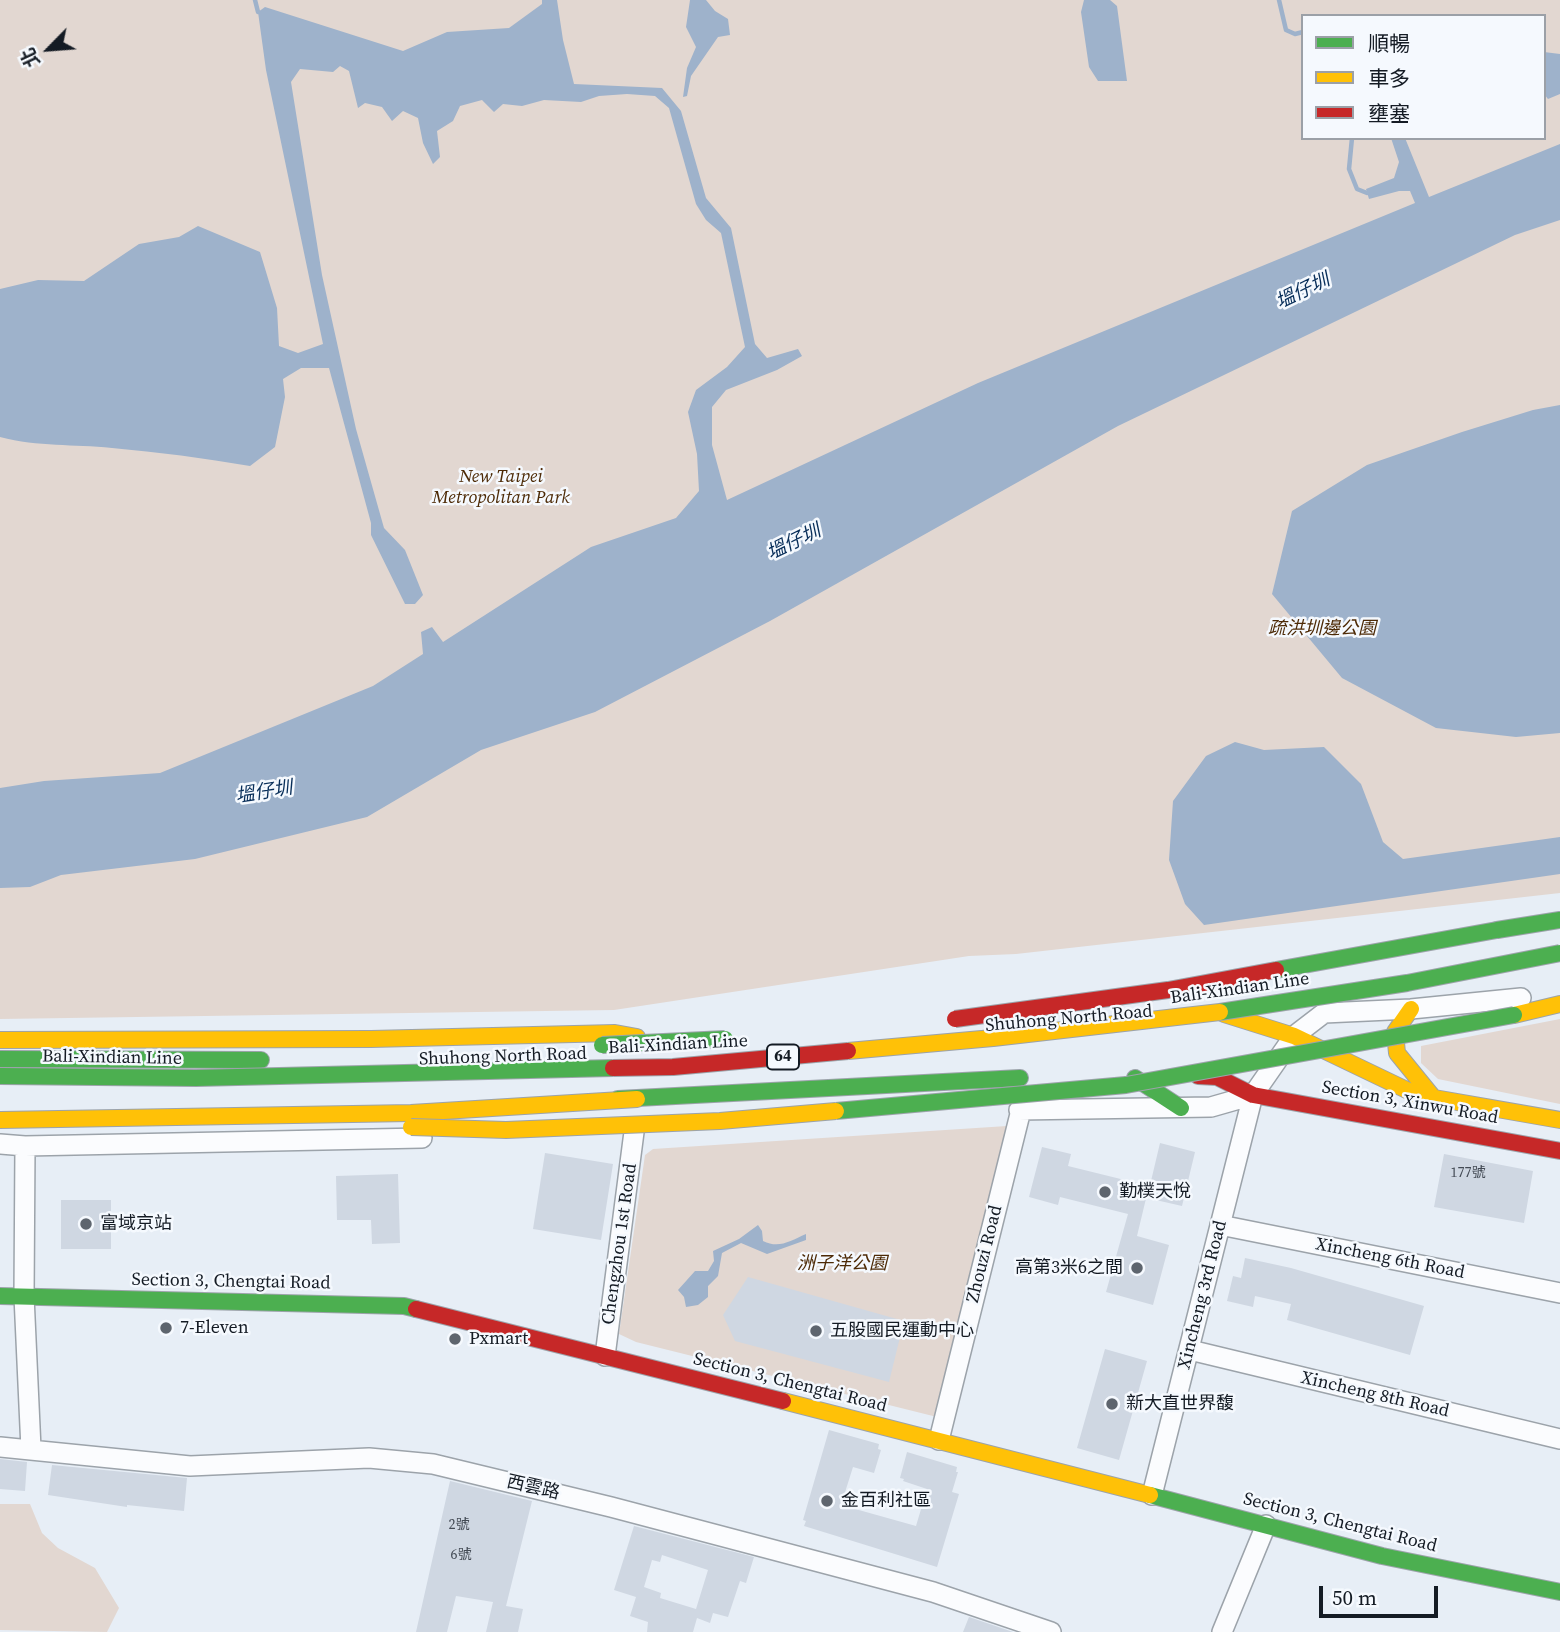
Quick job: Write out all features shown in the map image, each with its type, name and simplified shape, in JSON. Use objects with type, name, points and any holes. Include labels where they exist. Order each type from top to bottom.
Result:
[{"type":"main road","points":[[936,1021],[1168,990],[1560,920]]},
{"type":"main road","name":"Bali-Xindian Line","points":[[0,1076],[196,1078],[673,1067],[1171,1019],[1407,984],[1560,953]]},
{"type":"main road","points":[[1225,1031],[1267,1027],[1533,982]]},
{"type":"main road","points":[[0,1135],[411,1127],[506,1130],[720,1121],[1126,1085],[1514,1015],[1560,1004]]},
{"type":"main road","name":"Shuhong North Road","points":[[8,1059],[455,1061],[707,1049],[1205,1008],[1294,1036]]},
{"type":"main road","points":[[1411,1009],[1395,1032],[1397,1053],[1432,1096]]},
{"type":"main road","points":[[0,1040],[371,1039],[615,1033],[645,1038],[680,1049]]},
{"type":"main road","name":"Section 3, Xinwu Road","points":[[1294,1036],[1417,1094],[1560,1120]]},
{"type":"main road","points":[[8,1059],[88,1052],[407,1051],[740,1038]]},
{"type":"main road","name":"Bali-Xindian Line","points":[[0,1091],[340,1090],[664,1083],[855,1067]]},
{"type":"main road","points":[[1125,1071],[1181,1108]]},
{"type":"main road","points":[[0,1120],[411,1113],[1125,1071],[1217,1077],[1254,1095]]},
{"type":"main road","name":"Section 3, Xinwu Road","points":[[1254,1095],[1560,1151]]},
{"type":"main road","points":[[0,1105],[637,1099]]},
{"type":"main road","name":"Section 3, Chengtai Road","points":[[0,1296],[404,1306],[939,1440],[1382,1556],[1560,1592]]},
{"type":"street","points":[[0,1144],[25,1146],[634,1132],[911,1121],[1021,1110],[1211,1107],[1254,1095],[1294,1036],[1324,1013],[1411,1009],[1560,994]]},
{"type":"street","name":"Xincheng 3rd Road","points":[[1152,1495],[1254,1095]]},
{"type":"street","name":"Zhouzi Road","points":[[939,1440],[1021,1110]]},
{"type":"street","name":"Chengzhou 1st Road","points":[[605,1356],[634,1132]]},
{"type":"street","points":[[25,1146],[24,1296],[31,1449]]},
{"type":"street","name":"Xincheng 6th Road","points":[[1220,1225],[1560,1293]]},
{"type":"street","name":"Xincheng 8th Road","points":[[1190,1350],[1560,1439]]},
{"type":"street","name":"西雲路","points":[[0,1447],[190,1466],[369,1458],[433,1464],[611,1507],[933,1592],[1051,1632]]},
{"type":"street","points":[[1222,1632],[1266,1525]]},
{"type":"green space","name":"New Taipei Metropolitan Park","points":[[0,0],[1560,0],[1560,893],[1016,954],[969,956],[614,1010],[0,1019]]},
{"type":"green space","points":[[1560,1019],[1560,1104],[1438,1079],[1421,1063],[1421,1046]]},
{"type":"green space","name":"洲子洋公園","points":[[1007,1126],[937,1417],[636,1342],[619,1334],[645,1155],[653,1149]]},
{"type":"green space","points":[[0,1504],[30,1504],[42,1533],[58,1548],[95,1568],[119,1608],[107,1632],[0,1630]]},
{"type":"water","name":"塭仔圳","points":[[542,0],[557,0],[574,84],[662,88],[681,111],[706,198],[731,228],[755,344],[767,358],[798,349],[802,356],[777,370],[726,390],[712,407],[712,445],[727,500],[978,383],[1415,203],[1410,191],[1399,191],[1369,199],[1366,189],[1394,178],[1399,162],[1392,140],[1406,140],[1429,197],[1560,144],[1560,220],[1515,235],[1118,426],[770,621],[595,712],[481,750],[367,817],[195,859],[61,875],[30,887],[0,888],[0,788],[44,781],[160,773],[373,686],[423,654],[421,632],[432,627],[443,642],[591,547],[676,518],[699,491],[697,454],[688,412],[696,390],[727,367],[745,347],[721,233],[706,220],[696,204],[669,108],[655,96],[627,94],[599,96],[581,102],[544,100],[522,106],[503,104],[494,112],[482,100],[460,106],[453,121],[437,131],[440,157],[433,164],[423,143],[418,118],[403,111],[392,121],[382,107],[365,103],[358,108],[349,71],[340,66],[333,72],[300,69],[291,82],[322,275],[356,429],[384,528],[405,550],[423,595],[415,604],[405,604],[371,535],[371,523],[329,368],[301,368],[283,379],[285,397],[275,447],[250,466],[164,453],[42,444],[0,437],[0,289],[38,280],[84,281],[139,244],[179,237],[198,226],[260,252],[277,308],[279,346],[298,353],[323,344],[266,70],[258,12],[265,7],[403,51],[447,32],[509,28],[542,4]]},
{"type":"water","points":[[690,0],[706,0],[715,11],[728,19],[730,35],[718,37],[691,76],[687,96],[683,97],[687,68],[696,47],[686,27]]},
{"type":"water","points":[[1084,0],[1110,0],[1117,6],[1127,81],[1098,81],[1089,67],[1081,12]]},
{"type":"water","points":[[1546,52],[1560,54],[1560,94],[1548,99]]},
{"type":"water","points":[[1560,405],[1560,733],[1516,737],[1436,728],[1342,678],[1272,594],[1292,511],[1367,465],[1462,432],[1533,410]]},
{"type":"water","points":[[1235,742],[1264,750],[1324,747],[1361,784],[1383,842],[1403,859],[1560,837],[1560,874],[1204,925],[1185,904],[1169,860],[1173,801],[1206,756]]},
{"type":"water","points":[[758,1225],[763,1241],[769,1243],[784,1243],[806,1234],[806,1240],[767,1254],[741,1243],[722,1253],[718,1276],[708,1286],[708,1297],[698,1305],[686,1307],[684,1297],[678,1290],[695,1271],[708,1271],[714,1261],[713,1251],[739,1239]]},
{"type":"building","name":"勤樸天悅","points":[[1160,1143],[1195,1152],[1182,1206],[1147,1198]]},
{"type":"building","points":[[1042,1147],[1071,1154],[1068,1166],[1149,1186],[1137,1236],[1169,1245],[1153,1305],[1106,1292],[1128,1214],[1060,1197],[1058,1205],[1029,1197]]},
{"type":"building","points":[[545,1153],[613,1164],[601,1240],[533,1229]]},
{"type":"building","points":[[1444,1154],[1533,1171],[1524,1223],[1434,1207]]},
{"type":"building","points":[[398,1174],[400,1243],[372,1244],[371,1220],[337,1220],[336,1176]]},
{"type":"building","name":"富域京站","points":[[61,1200],[111,1200],[111,1249],[61,1249]]},
{"type":"building","points":[[1245,1258],[1291,1268],[1424,1306],[1410,1355],[1287,1320],[1291,1304],[1255,1296],[1253,1307],[1227,1301],[1233,1276],[1241,1278]]},
{"type":"building","name":"五股國民運動中心","points":[[748,1277],[904,1321],[889,1382],[735,1341],[723,1315]]},
{"type":"building","name":"新大直世界馥","points":[[1105,1349],[1147,1361],[1119,1460],[1077,1448]]},
{"type":"building","name":"金百利社區","points":[[829,1430],[879,1444],[878,1449],[881,1450],[874,1473],[853,1467],[841,1505],[916,1526],[927,1489],[900,1478],[907,1452],[957,1467],[952,1492],[959,1494],[937,1567],[804,1526],[806,1521],[803,1520]]},
{"type":"building","points":[[0,1459],[27,1462],[25,1491],[0,1489]]},
{"type":"building","points":[[52,1465],[187,1478],[184,1511],[127,1507],[48,1495]]},
{"type":"building","points":[[450,1481],[532,1501],[506,1606],[523,1609],[518,1632],[486,1632],[493,1602],[456,1596],[447,1632],[416,1632]]},
{"type":"building","points":[[634,1526],[754,1557],[746,1583],[740,1581],[728,1617],[713,1613],[710,1623],[697,1618],[693,1632],[647,1632],[648,1622],[630,1616],[636,1597],[614,1590]],"holes":[[[662,1555],[708,1570],[696,1609],[660,1598],[661,1593],[644,1587],[652,1560],[660,1562]]]},
{"type":"building","points":[[969,1617],[1013,1632],[963,1632]]},
{"type":"waterway","points":[[255,0],[258,12]]},
{"type":"waterway","points":[[1279,0],[1286,30],[1295,34],[1301,32]]},
{"type":"waterway","points":[[1352,140],[1349,169],[1357,189],[1367,193]]},
{"type":"traffic: fast","points":[[1497,930],[1560,920]]},
{"type":"traffic: fast","points":[[1276,970],[1497,930]]},
{"type":"traffic: fast","points":[[1220,1012],[1407,983],[1560,953]]},
{"type":"traffic: fast","points":[[836,1111],[1126,1085],[1514,1015]]},
{"type":"traffic: fast","points":[[602,1045],[725,1039]]},
{"type":"traffic: fast","points":[[0,1059],[261,1060]]},
{"type":"traffic: fast","points":[[0,1076],[196,1078],[613,1068]]},
{"type":"traffic: fast","points":[[618,1099],[1020,1078]]},
{"type":"traffic: fast","points":[[1135,1078],[1181,1108]]},
{"type":"traffic: fast","points":[[0,1296],[404,1306],[416,1309]]},
{"type":"traffic: fast","points":[[1150,1495],[1382,1556],[1560,1592]]},
{"type":"traffic: slow","points":[[1514,1015],[1560,1004]]},
{"type":"traffic: slow","points":[[1411,1009],[1395,1032],[1397,1053],[1432,1096]]},
{"type":"traffic: slow","points":[[848,1051],[993,1038],[1220,1012]]},
{"type":"traffic: slow","points":[[1224,1014],[1294,1036],[1417,1095],[1560,1120]]},
{"type":"traffic: slow","points":[[0,1040],[371,1039],[615,1033],[637,1037]]},
{"type":"traffic: slow","points":[[0,1120],[411,1113],[637,1099]]},
{"type":"traffic: slow","points":[[411,1127],[506,1130],[720,1121],[836,1111]]},
{"type":"traffic: slow","points":[[783,1401],[1150,1495]]},
{"type":"traffic: jam","points":[[955,1019],[1168,990],[1276,970]]},
{"type":"traffic: jam","points":[[613,1068],[673,1067],[848,1051]]},
{"type":"traffic: jam","points":[[1198,1076],[1217,1077],[1253,1095],[1560,1151]]},
{"type":"traffic: jam","points":[[416,1309],[783,1401]]},
{"type":"place","name":"勤樸天悅","points":[[1105,1192]]},
{"type":"place","name":"富域京站","points":[[86,1224]]},
{"type":"place","name":"高第3米6之間","points":[[1137,1268]]},
{"type":"place","name":"7-Eleven","points":[[166,1328]]},
{"type":"place","name":"五股國民運動中心","points":[[816,1331]]},
{"type":"place","name":"Pxmart","points":[[455,1339]]},
{"type":"place","name":"新大直世界馥","points":[[1112,1404]]},
{"type":"place","name":"金百利社區","points":[[827,1501]]},
{"type":"park label","name":"疏洪圳邊公園","points":[[1322,629]]}]
